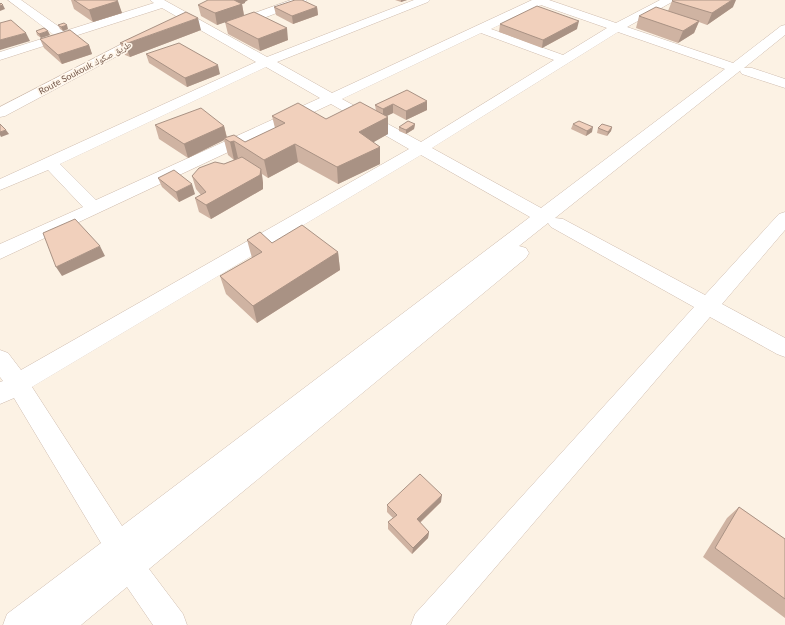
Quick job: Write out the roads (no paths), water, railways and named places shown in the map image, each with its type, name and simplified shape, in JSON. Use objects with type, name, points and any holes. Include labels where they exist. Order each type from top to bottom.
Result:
[{"type":"street","points":[[14,0],[63,36]]},
{"type":"street","points":[[214,32],[301,0]]},
{"type":"street","points":[[0,184],[50,163],[266,62],[424,0]]},
{"type":"street","points":[[0,252],[541,0],[785,84]]},
{"type":"street","points":[[9,389],[422,148],[563,59],[617,27],[668,0]]},
{"type":"street","points":[[0,56],[63,36],[159,2],[190,13],[214,32],[331,99],[785,348]]},
{"type":"street","points":[[170,23],[190,13]]},
{"type":"street","points":[[480,29],[563,59]]},
{"type":"street","points":[[741,70],[785,29]]},
{"type":"street","name":"Route Soukouk طريق صكوك","points":[[0,114],[156,30]]},
{"type":"street","points":[[18,625],[124,556],[741,70],[785,40]]},
{"type":"street","points":[[50,163],[94,208]]},
{"type":"street","points":[[426,625],[785,218]]},
{"type":"street","points":[[0,358],[9,389],[172,625]]},
{"type":"street","points":[[57,625],[124,556]]}]
